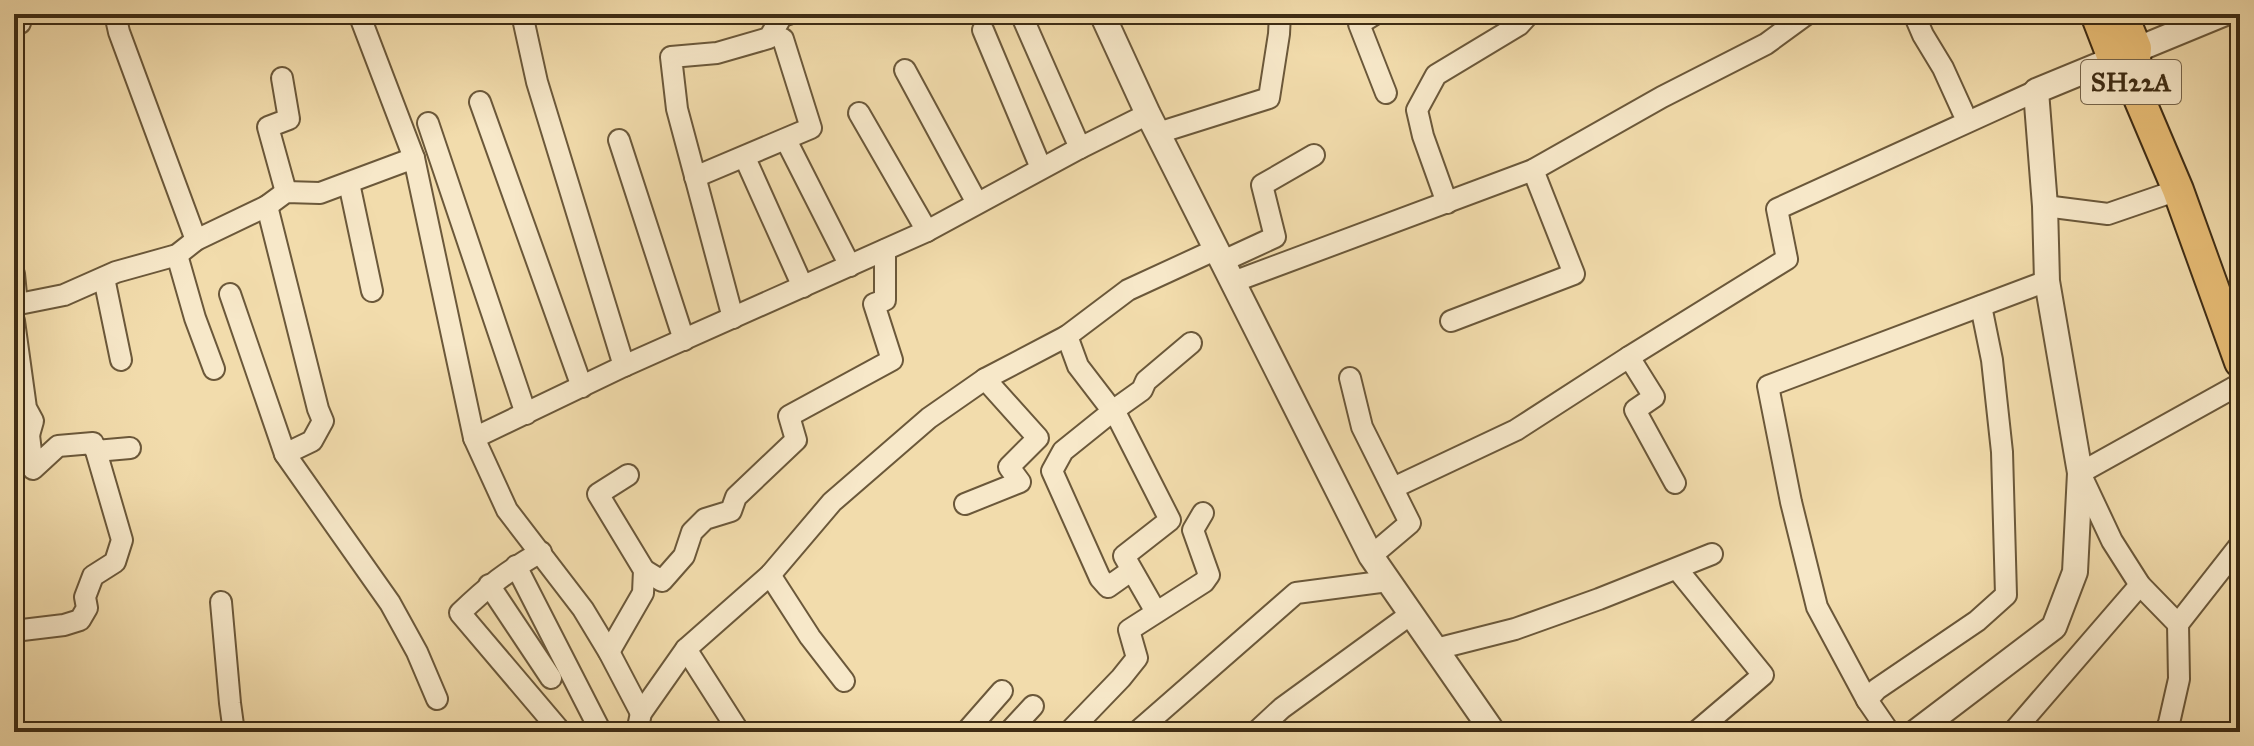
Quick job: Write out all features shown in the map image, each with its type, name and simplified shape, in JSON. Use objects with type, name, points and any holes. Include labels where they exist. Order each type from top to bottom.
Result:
[{"type":"main road","name":"SH22A","points":[[2096,14],[2125,53]]},
{"type":"main road","name":"SH22A","points":[[2122,14],[2125,53],[2133,84],[2178,190],[2240,360]]},
{"type":"street","points":[[115,14],[196,240]]},
{"type":"street","points":[[359,14],[414,158],[474,438],[507,510],[583,609],[609,652],[639,722]]},
{"type":"street","points":[[522,14],[537,82],[624,366]]},
{"type":"street","points":[[733,318],[677,109],[671,57],[717,53],[769,38],[782,16],[789,14]]},
{"type":"street","points":[[1021,14],[1080,148]]},
{"type":"street","points":[[1102,14],[1153,123],[1371,556],[1493,732]]},
{"type":"street","points":[[474,438],[624,366],[927,231],[1080,148],[1153,123],[1269,98],[1280,14]]},
{"type":"street","points":[[1375,14],[1359,24],[1386,93]]},
{"type":"street","points":[[1447,203],[1417,110],[1436,75],[1519,25],[1529,14]]},
{"type":"street","points":[[639,722],[686,649],[770,575],[832,502],[929,418],[985,379],[1067,336],[1128,290],[1447,203],[1533,170],[1662,97],[1766,44],[1807,14]]},
{"type":"street","points":[[1914,14],[1963,112]]},
{"type":"street","points":[[1393,488],[1516,430],[1787,259],[1777,209],[2036,91],[2223,14]]},
{"type":"street","points":[[983,30],[1041,168]]},
{"type":"street","points":[[695,177],[811,128],[783,39]]},
{"type":"street","points":[[905,70],[977,203]]},
{"type":"street","points":[[282,78],[289,119],[268,127],[286,192]]},
{"type":"street","points":[[1916,732],[2054,627],[2075,572],[2080,473],[2047,281],[2036,91]]},
{"type":"street","points":[[480,102],[582,387]]},
{"type":"street","points":[[859,113],[927,231]]},
{"type":"street","points":[[428,123],[526,414]]},
{"type":"street","points":[[619,140],[684,340]]},
{"type":"street","points":[[786,140],[850,266]]},
{"type":"street","points":[[1224,264],[1275,237],[1262,185],[1314,155]]},
{"type":"street","points":[[15,311],[64,295],[116,272],[177,255],[196,240],[267,206],[286,192],[320,193],[414,158]]},
{"type":"street","points":[[745,158],[803,287]]},
{"type":"street","points":[[1451,321],[1574,274],[1533,170]]},
{"type":"street","points":[[349,183],[372,291]]},
{"type":"street","points":[[2045,206],[2108,214],[2178,190]]},
{"type":"street","points":[[267,206],[323,421],[312,441],[285,454]]},
{"type":"street","points":[[628,475],[598,494],[644,570],[662,581],[684,556],[692,532],[705,519],[731,511],[736,497],[796,440],[789,416],[892,360],[874,304],[885,300],[885,250]]},
{"type":"street","points":[[177,255],[214,369]]},
{"type":"street","points":[[14,274],[26,408],[33,421],[21,436],[33,469],[58,446],[93,443],[122,540],[115,562],[93,576],[85,597],[87,608],[80,620],[14,631]]},
{"type":"street","points":[[104,278],[121,360]]},
{"type":"street","points":[[1889,732],[1867,700],[1817,607],[1791,502],[1768,386],[2047,281]]},
{"type":"street","points":[[230,294],[285,454],[390,603],[417,652],[437,699]]},
{"type":"street","points":[[1867,700],[1877,689],[1977,621],[2006,595],[2002,452],[1992,360],[1981,306]]},
{"type":"street","points":[[1067,336],[1078,366],[1114,410],[1170,520],[1124,556],[1156,612]]},
{"type":"street","points":[[1132,570],[1108,587],[1100,578],[1052,471],[1063,451],[1142,390],[1146,381],[1191,343]]},
{"type":"street","points":[[1629,357],[1654,397],[1635,410],[1675,483]]},
{"type":"street","points":[[1350,378],[1362,427],[1410,523],[1371,556]]},
{"type":"street","points":[[965,504],[1020,482],[1009,467],[1038,438],[985,379]]},
{"type":"street","points":[[2080,473],[2240,384]]},
{"type":"street","points":[[96,451],[130,448]]},
{"type":"street","points":[[2080,473],[2112,541],[2140,585],[2178,624]]},
{"type":"street","points":[[1069,732],[1137,658],[1129,630],[1204,582],[1209,575],[1193,530],[1203,513]]},
{"type":"street","points":[[2165,732],[2179,679],[2178,624],[2240,545]]},
{"type":"street","points":[[541,552],[489,585],[460,613],[561,732]]},
{"type":"street","points":[[1436,649],[1515,629],[1712,554]]},
{"type":"street","points":[[516,566],[601,732]]},
{"type":"street","points":[[1677,569],[1763,675],[1696,732]]},
{"type":"street","points":[[609,652],[643,593],[644,570]]},
{"type":"street","points":[[770,575],[810,637],[844,681]]},
{"type":"street","points":[[1137,732],[1296,593],[1388,581]]},
{"type":"street","points":[[489,585],[551,678]]},
{"type":"street","points":[[2013,732],[2140,585]]},
{"type":"street","points":[[221,602],[230,703],[237,732]]},
{"type":"street","points":[[1256,732],[1282,708],[1411,614]]},
{"type":"street","points":[[686,649],[739,732]]},
{"type":"street","points":[[966,732],[1002,691]]},
{"type":"street","points":[[1009,732],[1033,706]]}]
